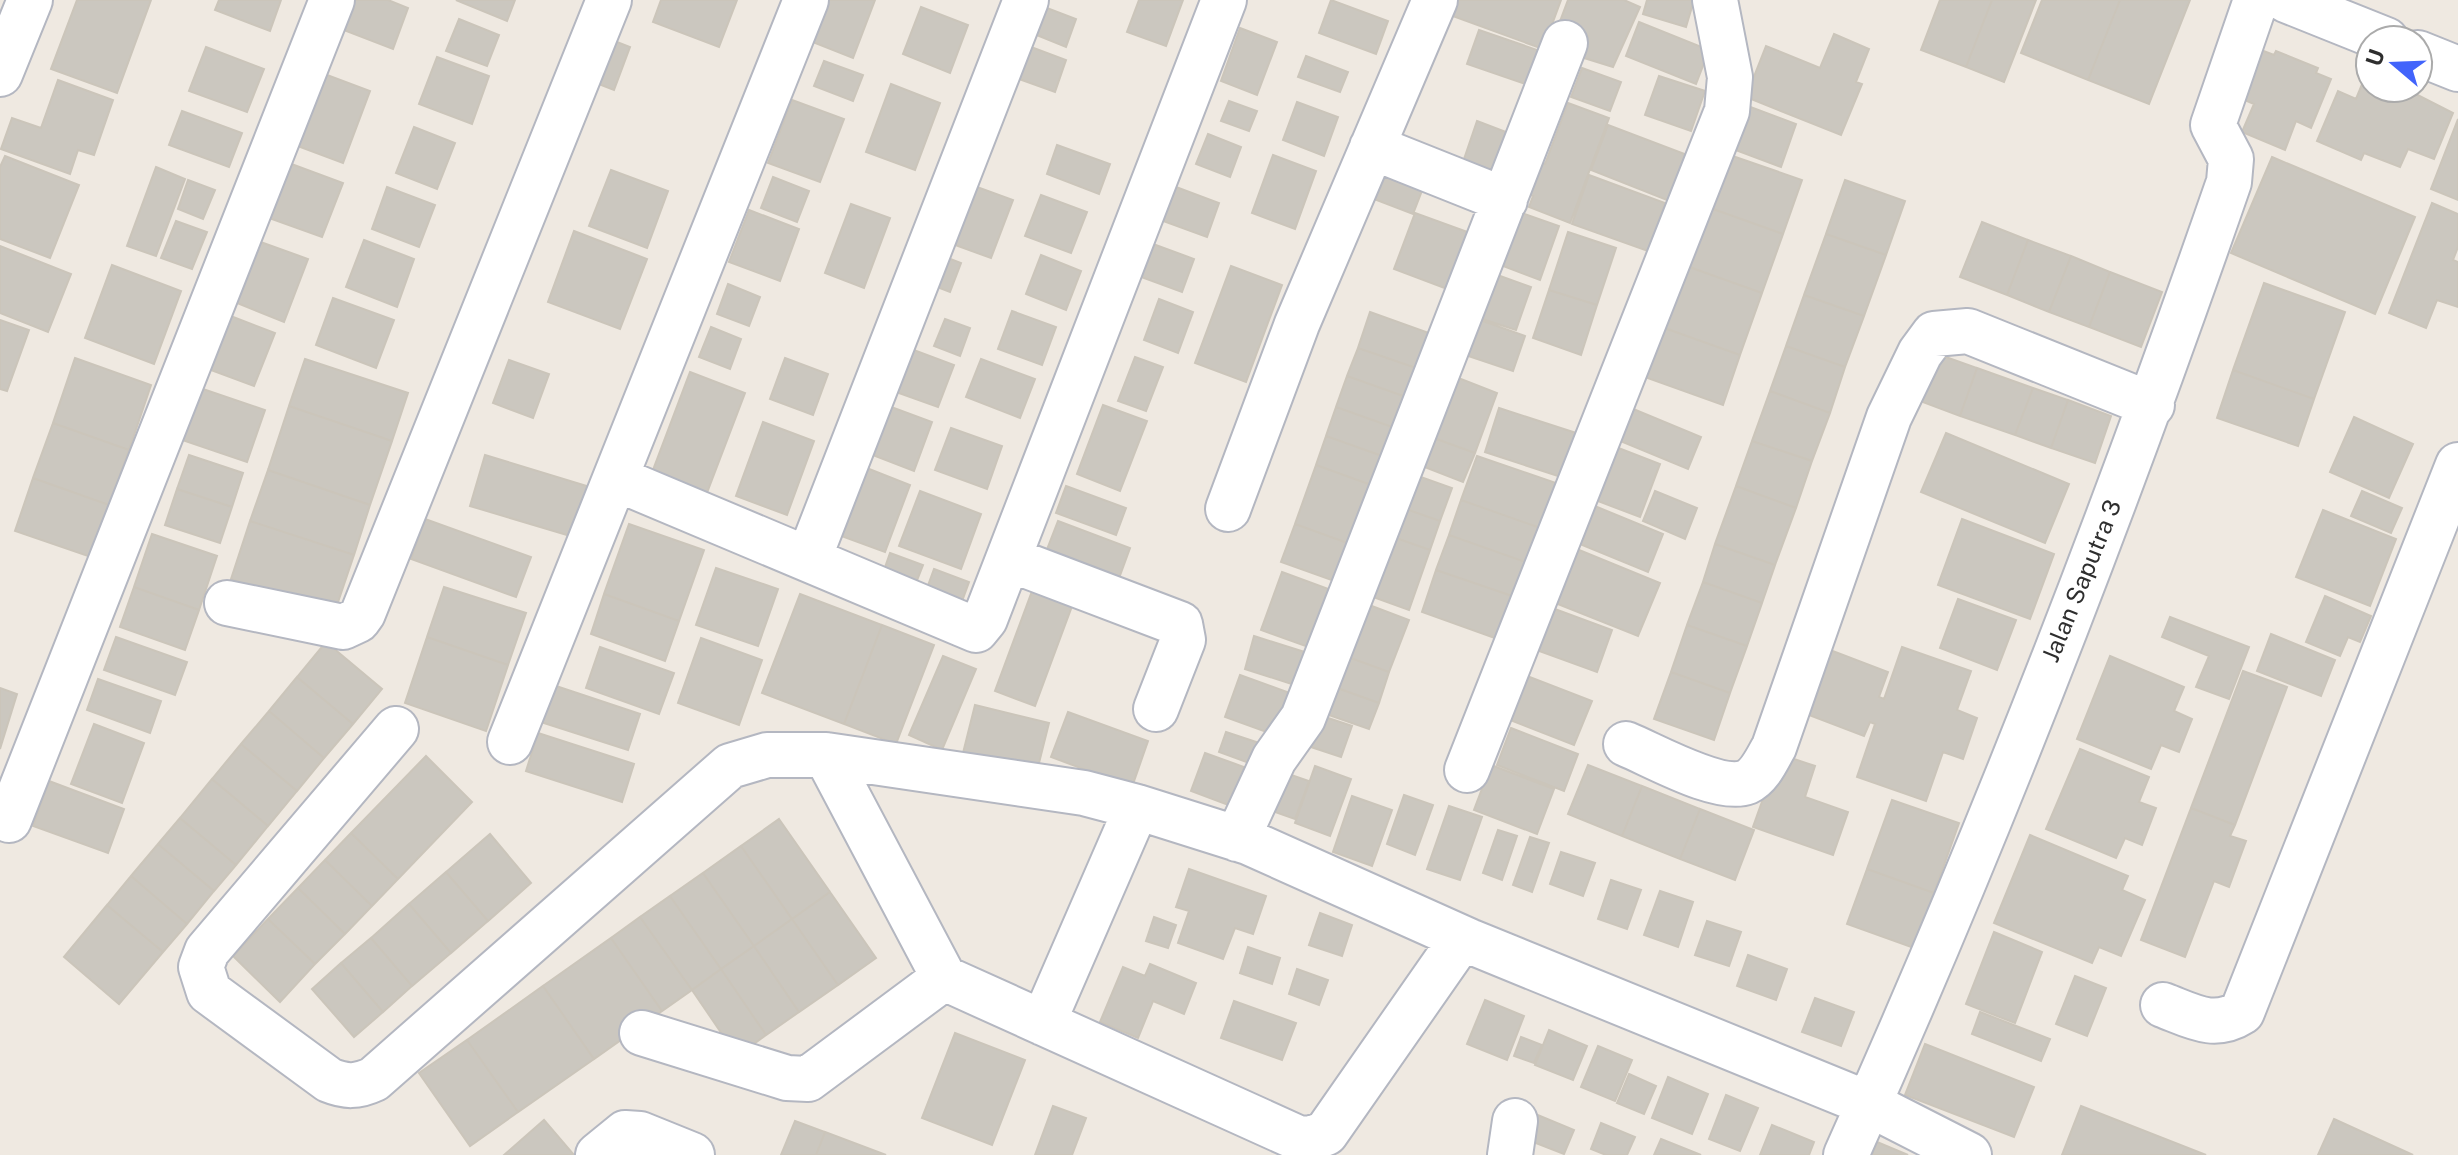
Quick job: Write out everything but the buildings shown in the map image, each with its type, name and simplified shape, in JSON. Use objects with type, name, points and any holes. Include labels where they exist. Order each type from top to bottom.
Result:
[{"type":"street","points":[[0,74],[30,0]]},
{"type":"street","points":[[9,820],[332,0]]},
{"type":"street","points":[[227,603],[343,627],[358,620],[363,613],[609,0]]},
{"type":"street","points":[[510,742],[806,0]]},
{"type":"street","points":[[809,558],[1026,0]]},
{"type":"street","points":[[617,479],[973,630],[985,619],[1009,559],[1224,0]]},
{"type":"street","points":[[1228,509],[1297,324],[1435,0]]},
{"type":"street","points":[[1467,770],[1727,111],[1730,77],[1715,0]]},
{"type":"street","name":"Jalan Saputra 3","points":[[1846,1155],[2002,783],[2152,405],[2229,182],[2231,159],[2213,125],[2256,0]]},
{"type":"street","points":[[2286,0],[2354,27]]},
{"type":"street","points":[[1237,839],[1274,759],[1303,718],[1565,43]]},
{"type":"street","points":[[2434,59],[2458,69]]},
{"type":"street","points":[[1372,147],[1505,200]]},
{"type":"street","points":[[1626,744],[1714,781],[1734,784],[1749,781],[1762,769],[1774,747],[1889,417],[1920,353],[1934,334],[1968,331],[2152,405]]},
{"type":"street","points":[[2163,1005],[2209,1021],[2227,1022],[2242,1012],[2458,465]]},
{"type":"street","points":[[1009,559],[1180,624],[1183,640],[1156,709]]},
{"type":"street","points":[[396,729],[207,951],[201,967],[209,992],[329,1080],[343,1085],[359,1086],[374,1079],[730,766],[767,755],[826,755],[1084,793],[1237,839],[1462,938],[1869,1104],[1969,1155]]},
{"type":"street","points":[[826,755],[944,978],[1298,1138],[1311,1139],[1326,1133],[1462,938]]},
{"type":"street","points":[[1043,1023],[1137,807]]},
{"type":"street","points":[[642,1033],[787,1078],[808,1079],[944,978]]},
{"type":"street","points":[[598,1155],[625,1133],[640,1134],[692,1155]]}]
